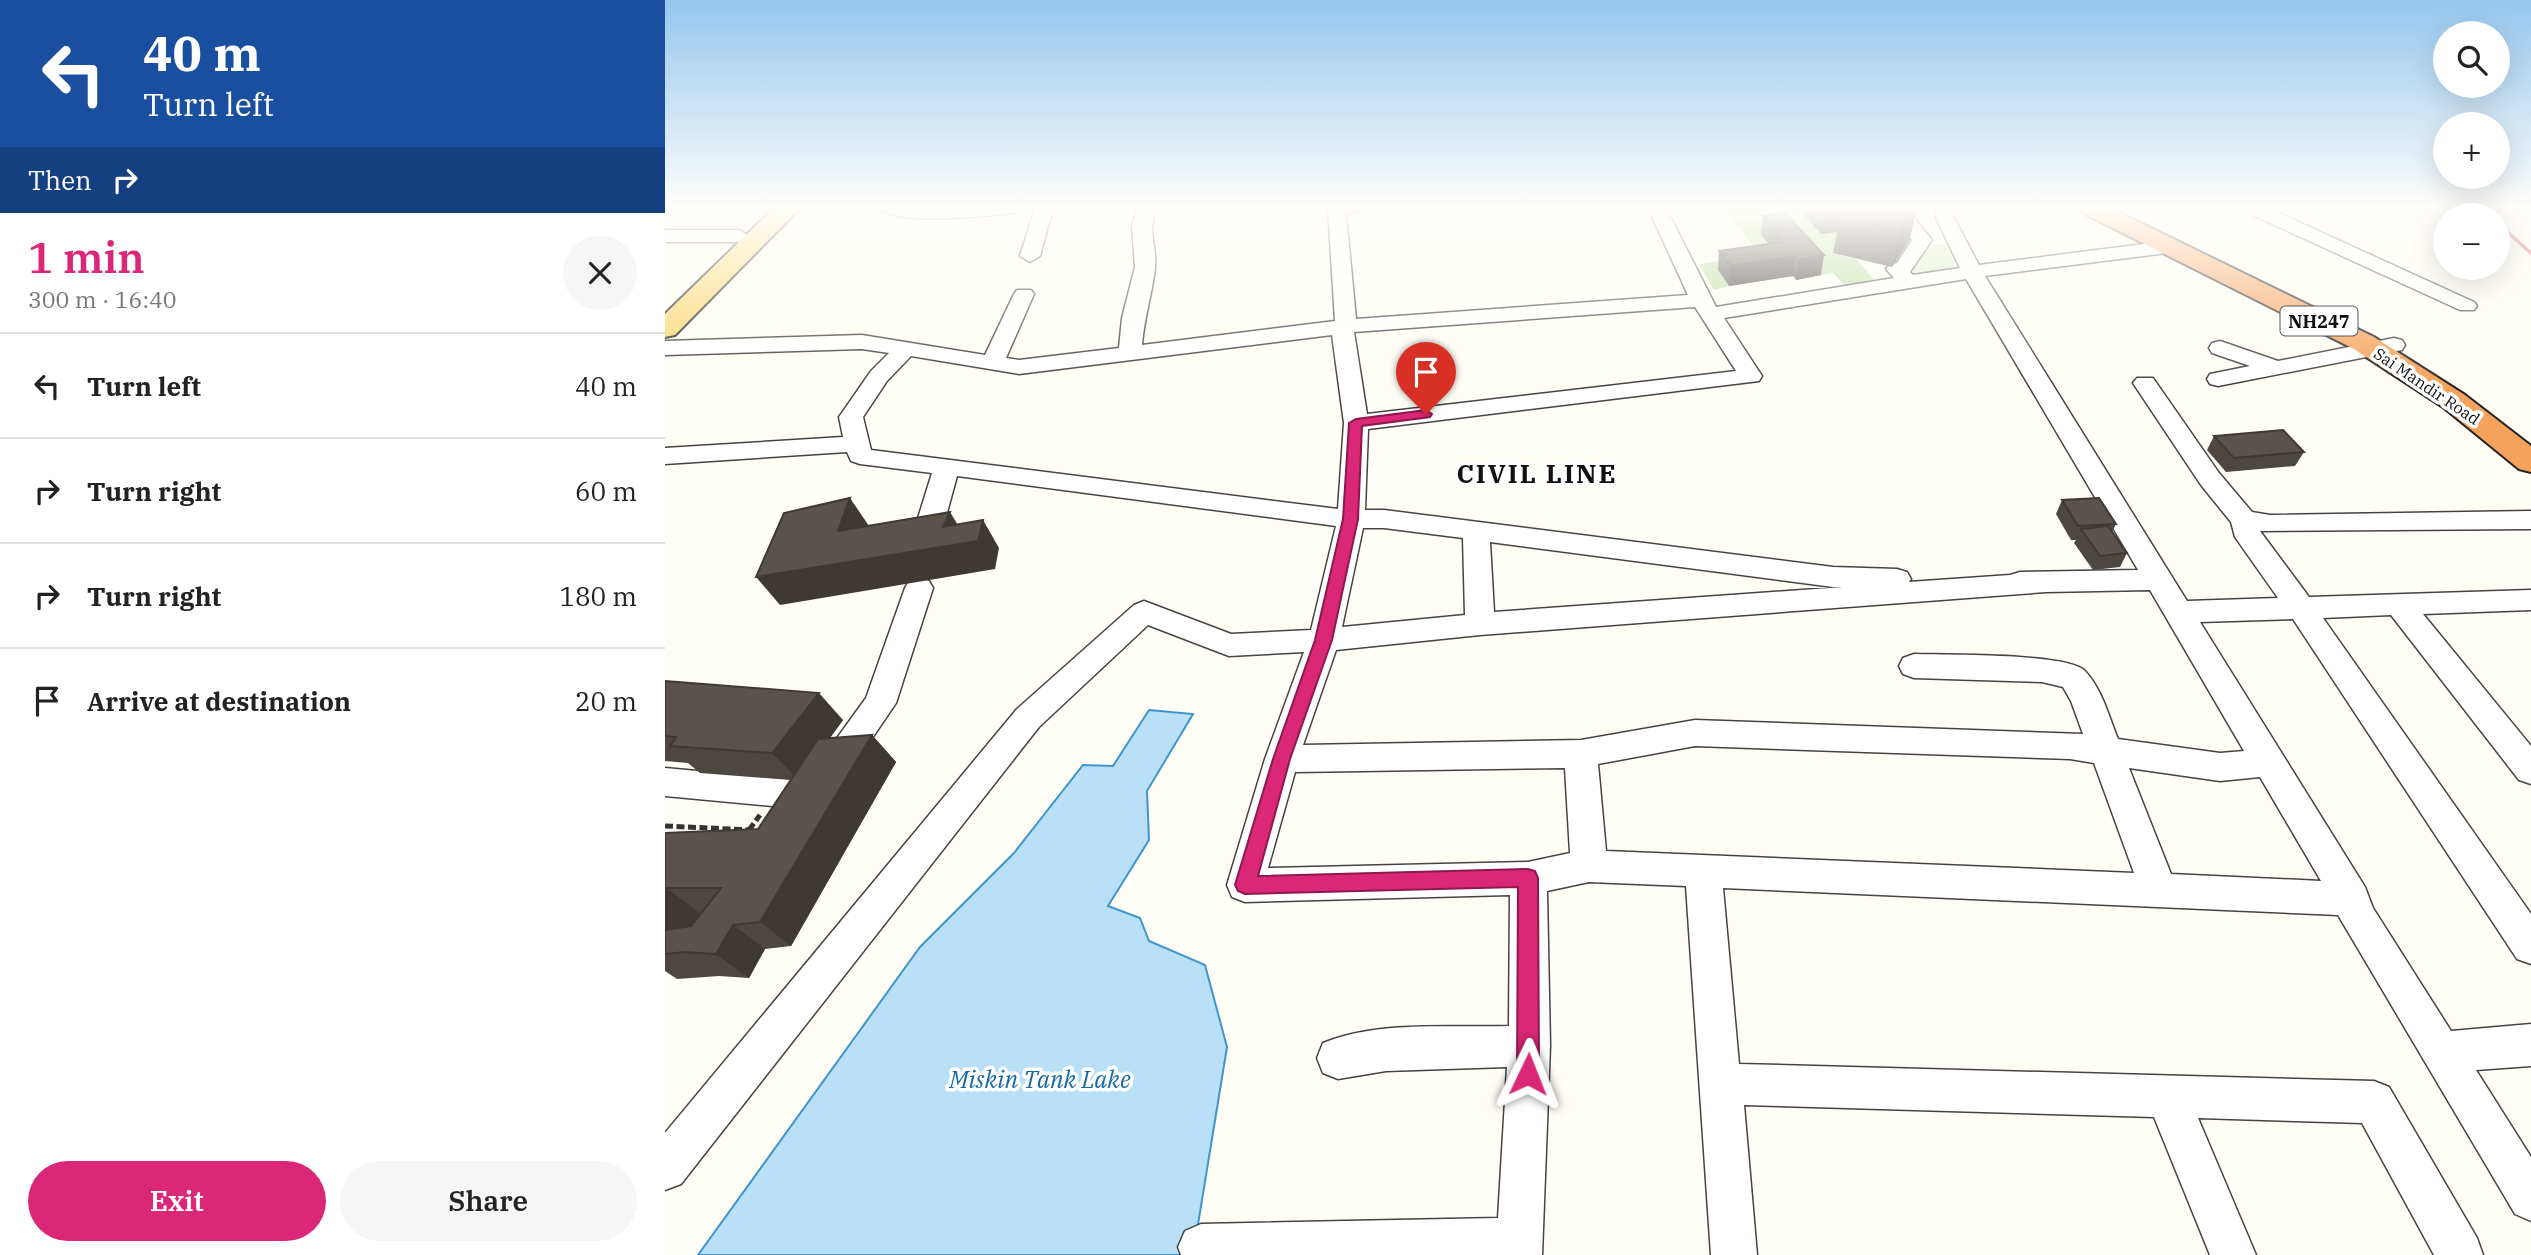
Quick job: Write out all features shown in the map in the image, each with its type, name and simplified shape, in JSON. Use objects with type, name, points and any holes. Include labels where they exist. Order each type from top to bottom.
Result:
[{"type":"highway","name":"Sai Mandir Road","points":[[2209,267],[2384,347],[2531,462]]},
{"type":"highway","name":"Sai Mandir Road","points":[[2232,267],[2475,397],[2531,437]]},
{"type":"main road","points":[[665,306],[707,267]]},
{"type":"main road","points":[[665,329],[728,267]]},
{"type":"street","points":[[1130,352],[1133,318],[1145,267]]},
{"type":"street","points":[[1343,267],[1343,333],[1356,423],[1351,519],[1324,640],[1282,759],[1245,885],[1528,878],[1589,866],[2352,899]]},
{"type":"street","points":[[1356,423],[1751,376],[1706,307],[1686,267]]},
{"type":"street","points":[[665,348],[862,342],[1019,367],[1345,326],[1706,307],[1836,294],[1894,273],[1903,267]]},
{"type":"street","points":[[1969,267],[2352,899],[2356,914],[2531,1198]]},
{"type":"street","points":[[1894,273],[1972,272],[2014,267]]},
{"type":"street","points":[[2380,267],[2467,306]]},
{"type":"street","points":[[1733,296],[1824,281],[1836,294]]},
{"type":"street","points":[[993,363],[1024,294]]},
{"type":"street","points":[[2218,379],[2384,347]]},
{"type":"street","points":[[2220,348],[2279,368]]},
{"type":"street","points":[[905,349],[879,376],[851,416],[860,456],[1351,519],[1384,519],[1833,577],[2041,583]]},
{"type":"street","points":[[2145,383],[2210,478],[2244,520],[2245,531],[2301,608],[2531,946]]},
{"type":"street","points":[[665,456],[857,444]]},
{"type":"street","points":[[928,531],[947,467]]},
{"type":"street","points":[[2244,520],[2270,524],[2531,520]]},
{"type":"street","points":[[1476,531],[1480,624]]},
{"type":"street","points":[[665,1168],[1028,718],[1144,612],[1229,645],[1324,640],[1480,624],[2041,583],[2160,580]]},
{"type":"street","points":[[665,782],[814,796],[880,703],[919,588]]},
{"type":"street","points":[[2178,612],[2531,600]]},
{"type":"street","points":[[2399,605],[2531,770]]},
{"type":"street","points":[[1914,666],[2042,670],[2073,677],[2086,698],[2159,891]]},
{"type":"street","points":[[1282,759],[1581,754],[1695,733],[2070,746],[2220,767],[2269,762]]},
{"type":"street","points":[[1581,754],[1589,866]]},
{"type":"street","points":[[1703,873],[1734,1255]]},
{"type":"street","points":[[1201,1247],[1520,1248],[1529,1046],[1528,878]]},
{"type":"street","points":[[2442,1052],[2531,1045]]},
{"type":"street","points":[[1338,1058],[1386,1050],[1529,1046]]},
{"type":"street","points":[[1721,1087],[1744,1084],[2374,1102],[2460,1255]]},
{"type":"street","points":[[2167,1096],[2233,1255]]},
{"type":"path","points":[[742,841],[775,793]]},
{"type":"path","points":[[665,826],[762,831]]},
{"type":"green space","points":[[1700,267],[1732,267],[1718,270],[1729,286],[1714,290]]},
{"type":"green space","points":[[1813,267],[1863,267],[1876,282],[1846,287],[1833,273],[1821,275]]},
{"type":"green space","points":[[1914,267],[1956,267],[1958,270],[1912,277],[1909,273]]},
{"type":"water","name":"Miskin Tank Lake","points":[[1149,710],[1193,714],[1147,791],[1149,840],[1108,906],[1140,918],[1149,941],[1205,965],[1227,1047],[1193,1255],[698,1255],[920,947],[1014,853],[1083,765],[1113,766]]},
{"type":"building","points":[[2283,430],[2304,452],[2234,458],[2214,436]]},
{"type":"building","points":[[850,498],[838,531],[950,512],[943,527],[983,520],[978,541],[756,577],[784,513]]},
{"type":"building","points":[[2099,498],[2116,524],[2078,526],[2062,500]]},
{"type":"building","points":[[2108,526],[2127,553],[2100,556],[2081,529]]},
{"type":"building","points":[[665,681],[819,693],[772,753],[670,746],[676,737],[665,736]]},
{"type":"building","points":[[872,735],[760,922],[733,925],[716,954],[665,954],[665,930],[691,926],[721,888],[665,890],[665,833],[758,829],[818,739]]},
{"type":"district","name":"CIVIL LINE","points":[[1537,473]]},
{"type":"route","points":[[1426,414],[1356,423],[1351,519],[1324,640],[1282,759],[1245,885],[1528,878],[1528,1074]]}]
